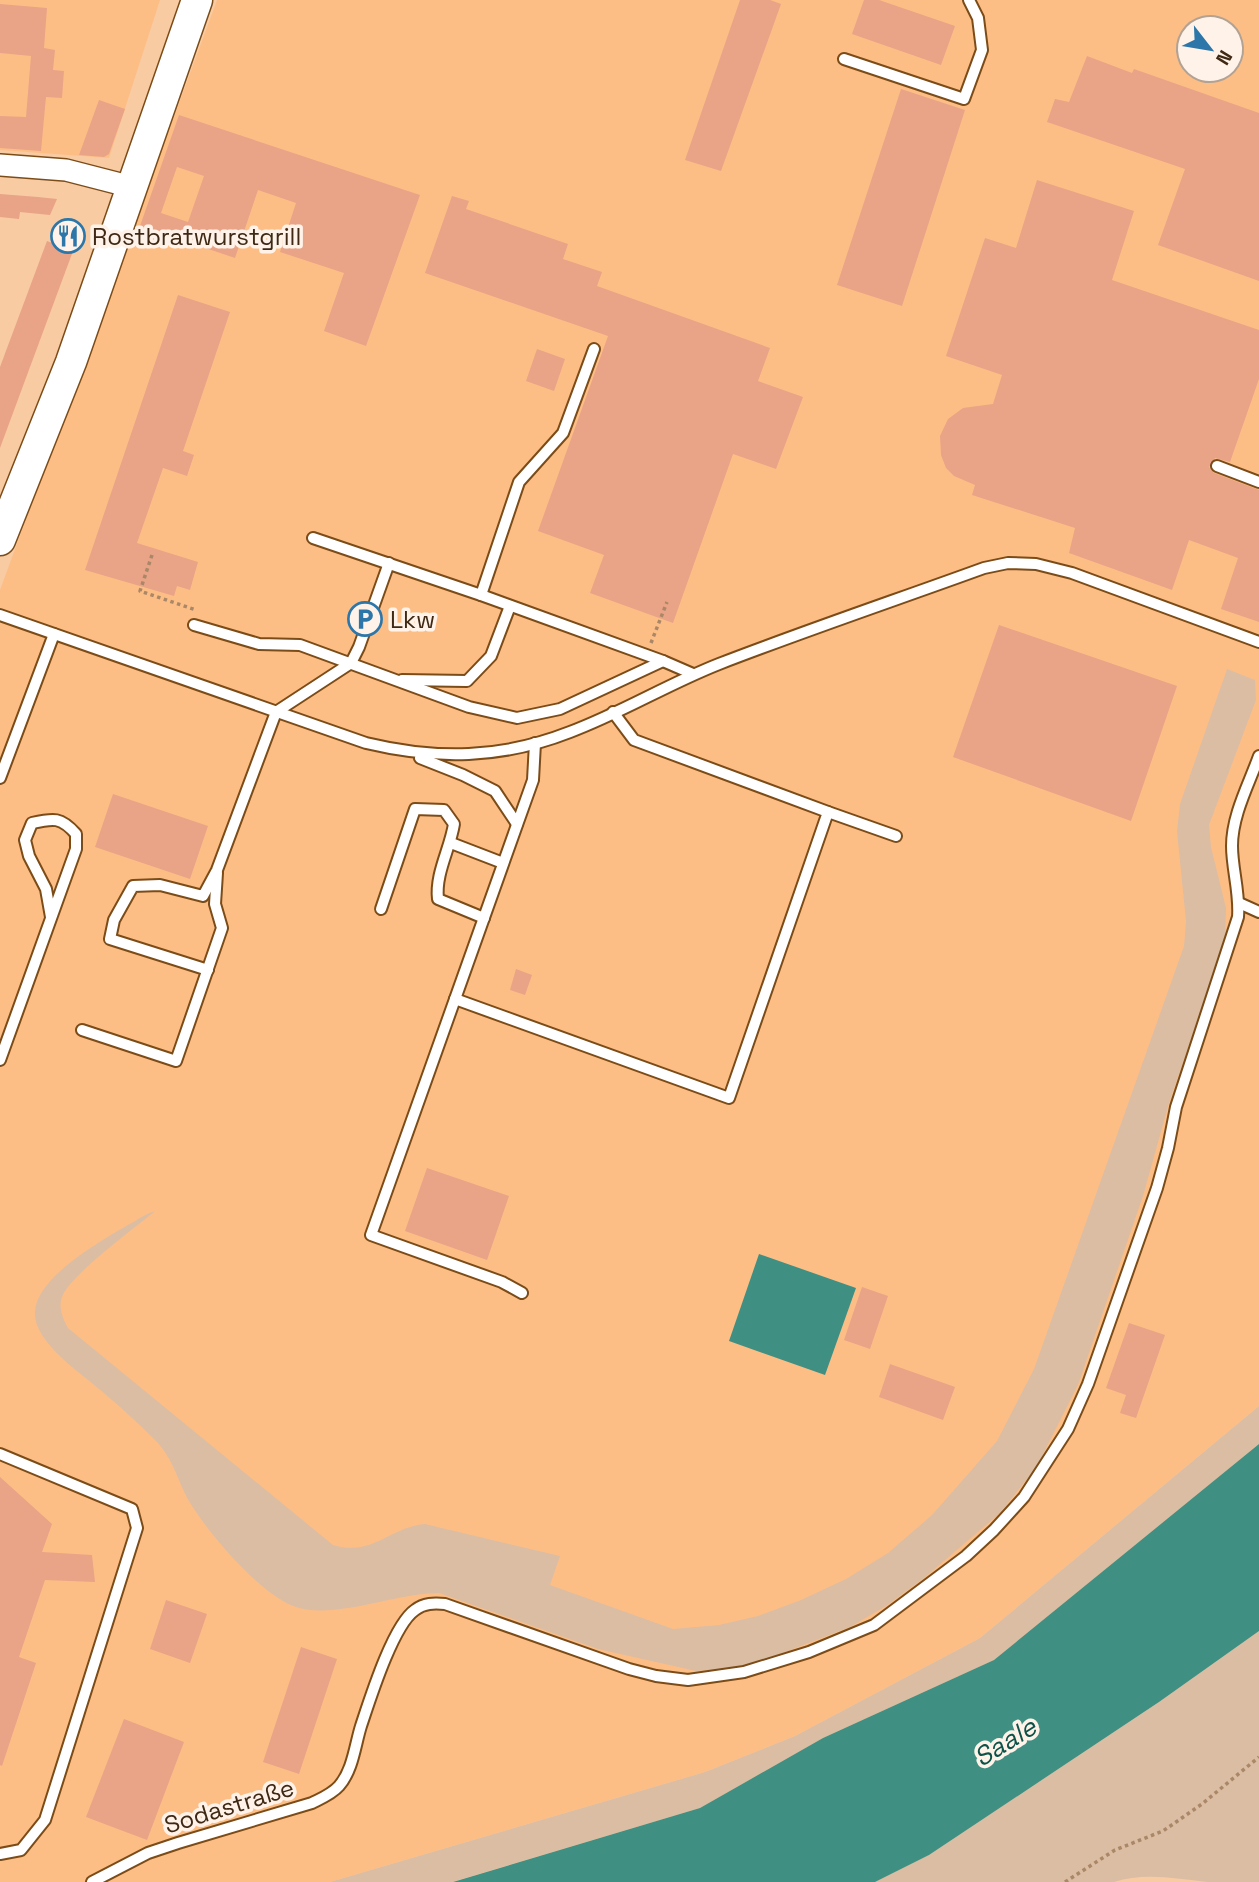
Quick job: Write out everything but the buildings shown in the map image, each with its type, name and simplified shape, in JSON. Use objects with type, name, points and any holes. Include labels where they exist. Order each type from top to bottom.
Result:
[{"type":"main road","points":[[0,540],[71,362],[197,0]]},
{"type":"street","points":[[0,165],[66,170],[98,176],[132,187]]},
{"type":"lane","points":[[844,59],[964,99],[982,50],[978,18],[969,0]]},
{"type":"lane","points":[[481,595],[519,482],[563,433],[594,349]]},
{"type":"lane","points":[[1217,466],[1259,482]]},
{"type":"lane","points":[[313,538],[481,595],[693,674]]},
{"type":"lane","points":[[208,970],[110,939],[114,920],[133,886],[160,885],[203,896],[217,870],[275,712],[351,663],[389,563]]},
{"type":"lane","points":[[0,615],[366,743],[433,755],[487,753],[569,732],[693,674],[984,568],[1008,563],[1036,564],[1072,573],[1259,642]]},
{"type":"lane","points":[[392,679],[467,681],[491,656],[510,606]]},
{"type":"lane","points":[[194,625],[259,644],[300,645],[469,707],[517,718],[560,709],[663,661]]},
{"type":"lane","points":[[0,778],[54,634]]},
{"type":"lane","points":[[613,712],[634,740],[896,836]]},
{"type":"lane","points":[[522,1293],[502,1282],[371,1236],[533,780],[534,743]]},
{"type":"lane","points":[[401,751],[463,775],[495,791],[517,824]]},
{"type":"lane","points":[[1259,756],[1235,824],[1232,846],[1239,903],[1259,912]]},
{"type":"lane","points":[[381,909],[415,809],[444,810],[454,824],[451,843],[436,885],[438,899],[484,918]]},
{"type":"lane","points":[[455,999],[729,1098],[828,812]]},
{"type":"lane","points":[[0,1060],[76,849],[76,834],[65,822],[49,819],[33,823],[24,840],[46,889],[51,917]]},
{"type":"lane","points":[[451,843],[503,863]]},
{"type":"lane","points":[[82,1030],[176,1061],[222,928],[215,904],[217,870]]},
{"type":"lane","name":"Sodastraße","points":[[92,1882],[148,1853],[312,1803],[327,1796],[340,1785],[356,1748],[361,1727],[402,1622],[415,1609],[430,1603],[445,1604],[629,1670],[688,1680],[713,1678],[774,1664],[874,1625],[966,1556],[1024,1497],[1068,1429],[1088,1384],[1157,1188],[1176,1107],[1238,917],[1239,903]]},
{"type":"lane","points":[[0,1454],[132,1509],[137,1528],[45,1820],[22,1850],[0,1854]]},
{"type":"path","points":[[152,555],[140,591],[198,611]]},
{"type":"path","points":[[647,655],[667,602]]},
{"type":"path","points":[[1065,1882],[1115,1850],[1163,1831],[1202,1804],[1259,1757]]},
{"type":"shaded area","points":[[0,0],[160,0],[109,158],[0,150]]},
{"type":"shaded area","points":[[217,0],[1259,0],[1259,1406],[980,1638],[795,1736],[705,1772],[330,1882],[0,1882],[0,590]]},
{"type":"shaded area","points":[[1227,669],[1255,680],[1256,700],[1209,825],[1211,847],[1226,908],[1225,940],[1169,1103],[1143,1196],[1078,1385],[1036,1468],[999,1514],[924,1578],[886,1606],[850,1627],[767,1659],[727,1669],[696,1671],[598,1649],[439,1593],[326,1610],[293,1606],[265,1588],[221,1545],[189,1501],[171,1463],[156,1441],[118,1405],[61,1358],[42,1335],[35,1312],[39,1297],[49,1283],[80,1255],[155,1211],[90,1265],[67,1288],[61,1305],[68,1328],[333,1545],[359,1547],[412,1526],[425,1524],[560,1556],[550,1585],[673,1629],[719,1625],[758,1616],[846,1579],[888,1553],[932,1515],[997,1441],[1034,1369],[1184,946],[1186,921],[1177,831],[1180,804]]},
{"type":"shaded area","points":[[1259,1406],[1259,1444],[994,1660],[823,1738],[700,1808],[452,1882],[330,1882],[705,1772],[795,1736],[980,1638]]},
{"type":"shaded area","points":[[1259,1631],[1259,1882],[1137,1877],[1114,1882],[875,1882],[929,1855],[1159,1702]]},
{"type":"water","points":[[759,1254],[856,1288],[825,1375],[729,1341]]},
{"type":"water","name":"Saale","points":[[1259,1444],[1259,1631],[1159,1702],[929,1855],[875,1882],[453,1882],[700,1808],[823,1738],[994,1660]]},
{"type":"place","name":"Rostbratwurstgrill","points":[[68,236]]},
{"type":"place","name":"Lkw","points":[[365,619]]}]
